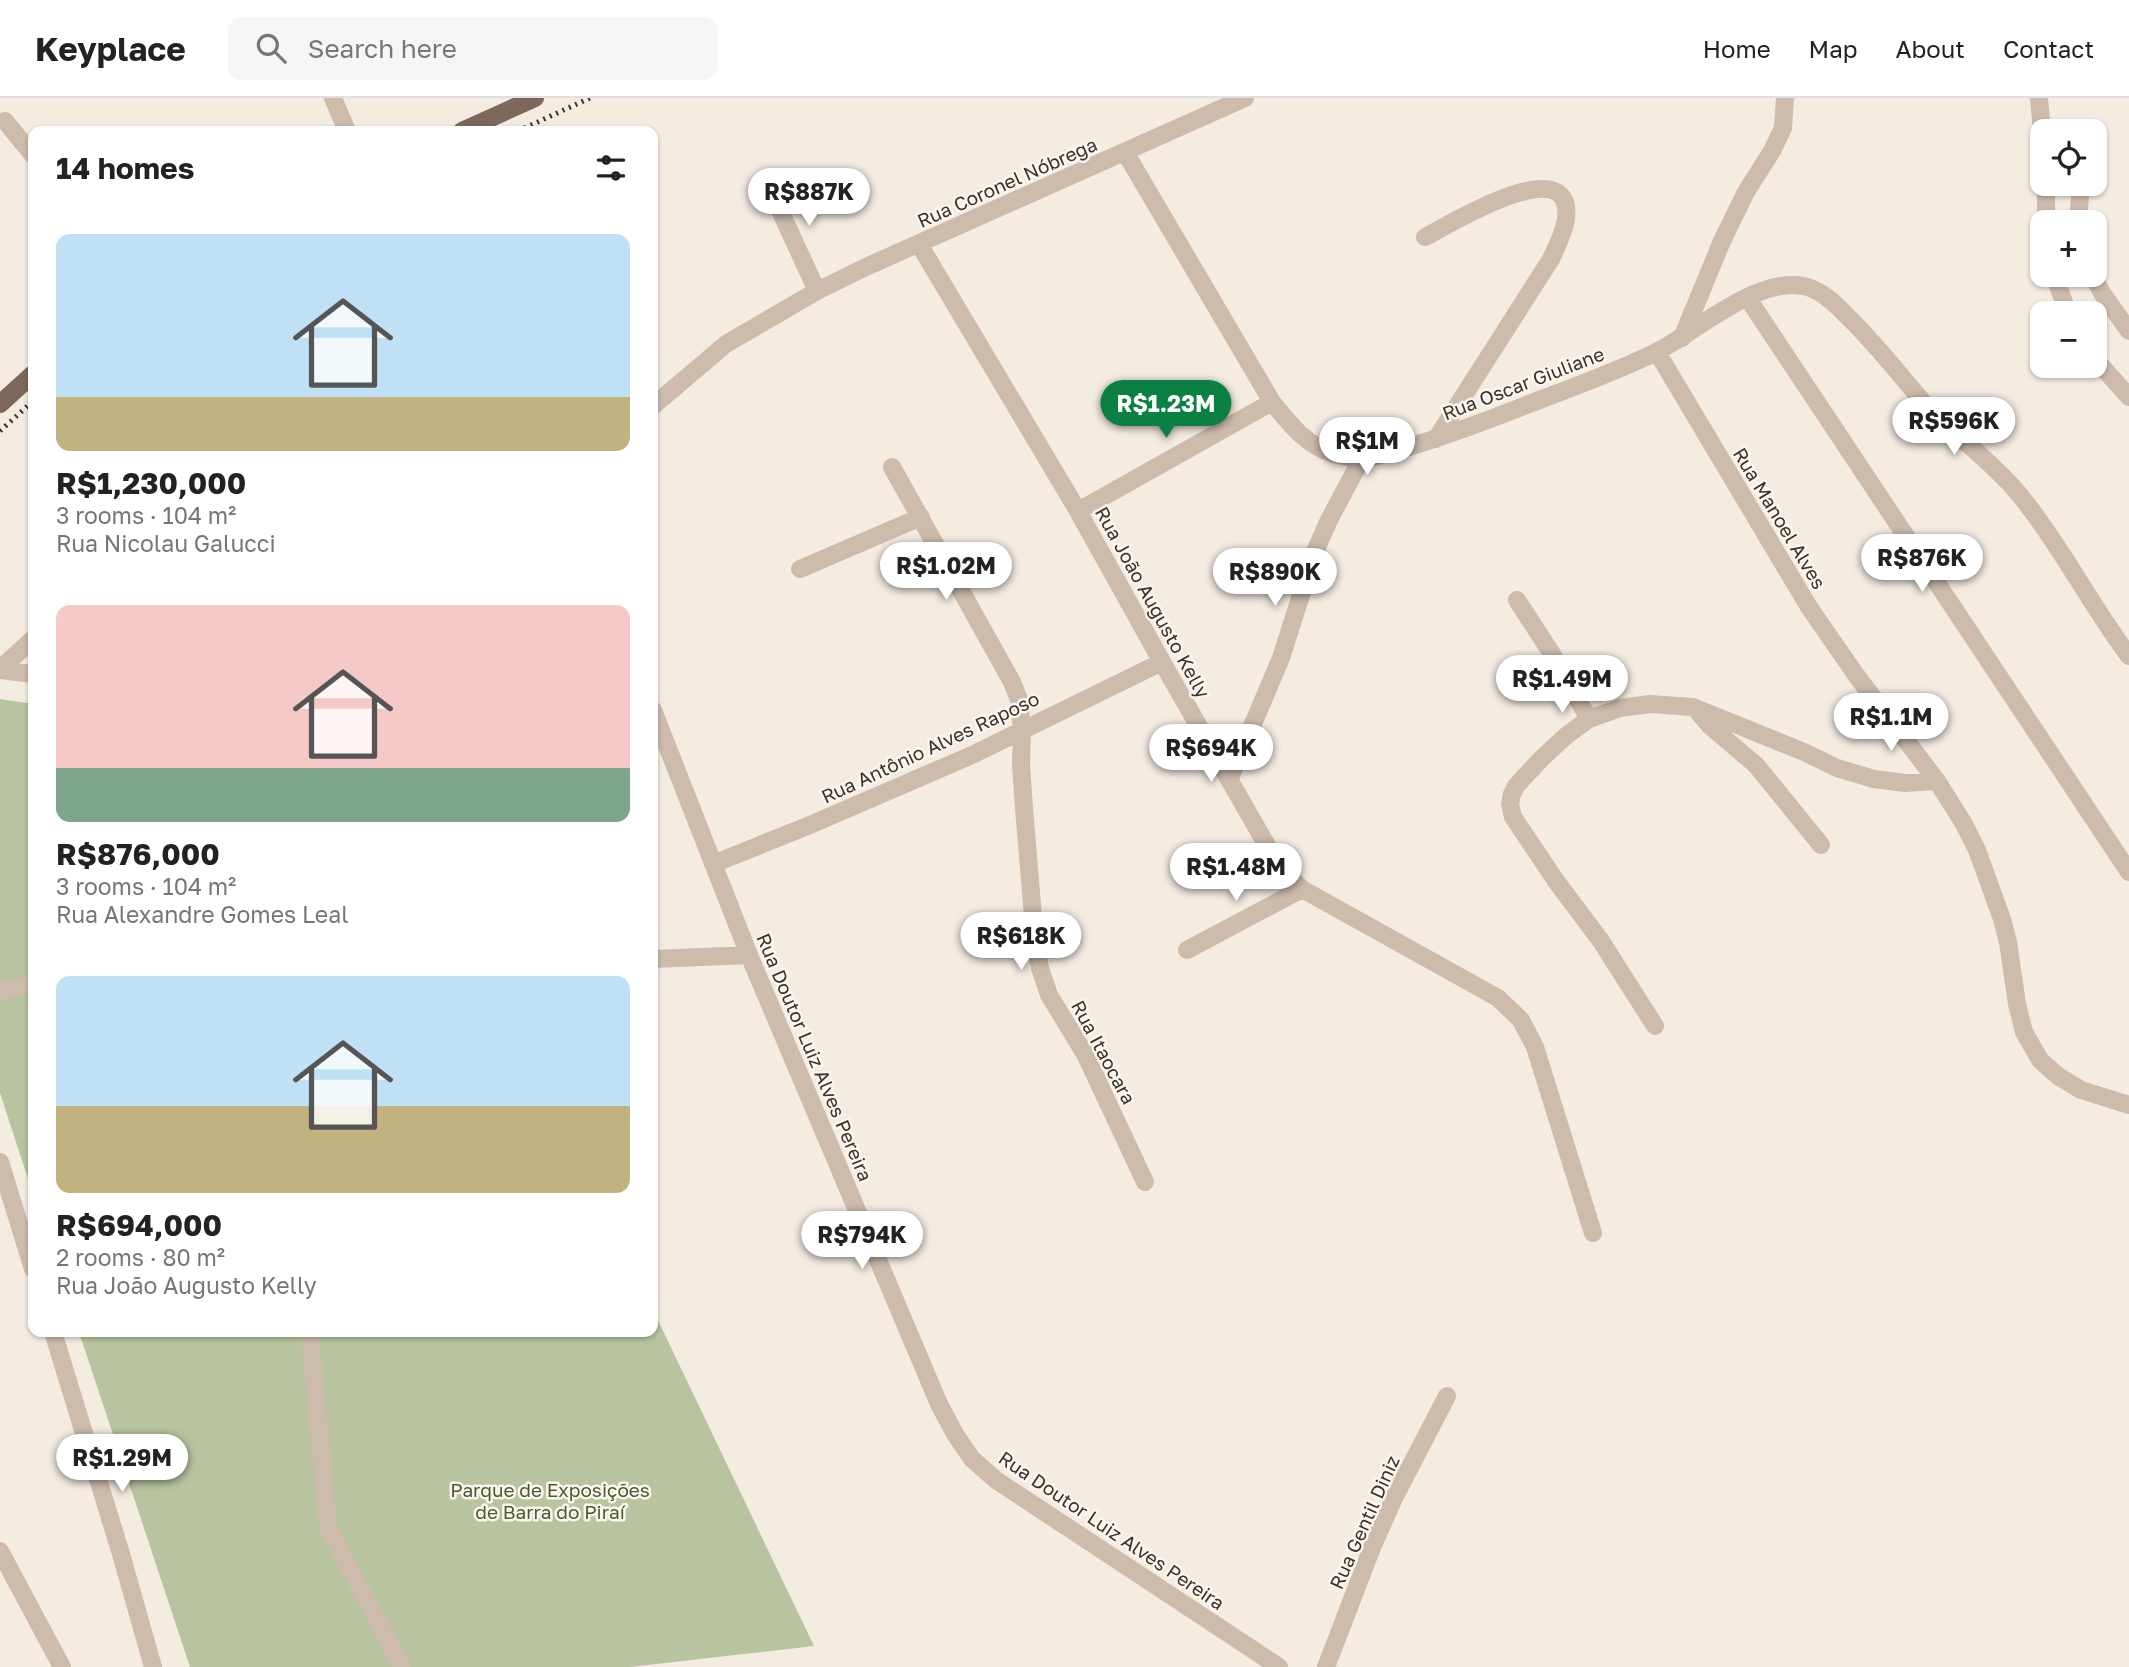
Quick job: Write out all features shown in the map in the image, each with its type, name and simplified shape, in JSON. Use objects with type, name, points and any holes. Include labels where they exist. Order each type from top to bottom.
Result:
[{"type":"main road","points":[[474,126],[535,98]]},
{"type":"main road","points":[[0,404],[28,379]]},
{"type":"street","points":[[333,98],[345,126]]},
{"type":"street","name":"Rua Coronel Nóbrega","points":[[658,402],[726,344],[817,291],[1245,98]]},
{"type":"street","points":[[1682,338],[1746,192],[1783,128],[1785,98]]},
{"type":"street","points":[[2039,98],[2041,119]]},
{"type":"street","points":[[5,121],[28,150]]},
{"type":"street","name":"Rua Oscar Giuliane","points":[[1125,152],[1272,402],[1293,428],[1312,443],[1332,453],[1362,458],[1436,439],[1603,376],[1657,352],[1747,296],[1775,286],[1796,285],[1813,289],[1829,299],[1873,341],[1925,404],[1988,460],[2018,493],[2129,656]]},
{"type":"street","points":[[766,180],[817,291]]},
{"type":"street","points":[[1425,237],[1508,195],[1530,189],[1545,187],[1558,193],[1565,204],[1563,233],[1551,259],[1436,439]]},
{"type":"street","name":"Rua João Augusto Kelly","points":[[919,244],[1078,511],[1274,858],[1302,889],[1498,998],[1521,1020],[1535,1047],[1593,1233]]},
{"type":"street","points":[[2099,287],[2129,331]]},
{"type":"street","points":[[1747,296],[2129,872]]},
{"type":"street","name":"Rua Manoel Alves","points":[[1657,352],[1809,607],[1856,675],[1937,781],[1964,824],[1989,882],[2008,942],[2024,1032],[2040,1060],[2058,1076],[2081,1090],[2129,1105]]},
{"type":"street","points":[[2107,372],[2129,397]]},
{"type":"street","points":[[1078,511],[1272,402]]},
{"type":"street","points":[[1230,778],[1281,658],[1314,554],[1362,458]]},
{"type":"street","name":"Rua Itaocara","points":[[892,467],[1012,682],[1019,700],[1024,808],[1035,941],[1040,968],[1049,995],[1085,1054],[1145,1182]]},
{"type":"street","points":[[800,569],[921,517]]},
{"type":"street","points":[[1517,600],[1589,719]]},
{"type":"street","points":[[0,670],[28,644]]},
{"type":"street","name":"Rua Antônio Alves Raposo","points":[[713,864],[928,774],[1162,662]]},
{"type":"street","points":[[0,670],[28,673]]},
{"type":"street","points":[[1655,1026],[1601,941],[1513,817],[1510,804],[1517,786],[1567,735],[1589,719],[1620,708],[1650,704],[1693,707],[1849,772],[1905,783],[1937,781]]},
{"type":"street","points":[[1693,707],[1710,726],[1756,765],[1821,845]]},
{"type":"street","name":"Rua Doutor Luiz Alves Pereira","points":[[658,723],[749,955],[939,1404],[955,1434],[972,1459],[996,1480],[1279,1667]]},
{"type":"street","points":[[1187,950],[1302,889]]},
{"type":"street","points":[[658,959],[749,955]]},
{"type":"street","points":[[0,991],[28,985]]},
{"type":"street","points":[[0,1162],[25,1215],[28,1235]]},
{"type":"street","points":[[54,1337],[121,1554],[152,1667]]},
{"type":"street","points":[[310,1337],[328,1527],[401,1666]]},
{"type":"street","name":"Rua Gentil Diniz","points":[[1326,1667],[1389,1510],[1447,1396]]},
{"type":"street","points":[[0,1551],[62,1667]]},
{"type":"green space","points":[[0,699],[28,703],[28,1179],[0,1093]]},
{"type":"green space","name":"Parque de Exposições de Barra do Piraí","points":[[658,1320],[814,1646],[630,1667],[190,1667],[81,1337],[658,1337]]},
{"type":"railway","points":[[529,126],[590,98]]},
{"type":"railway","points":[[0,431],[28,406]]}]
